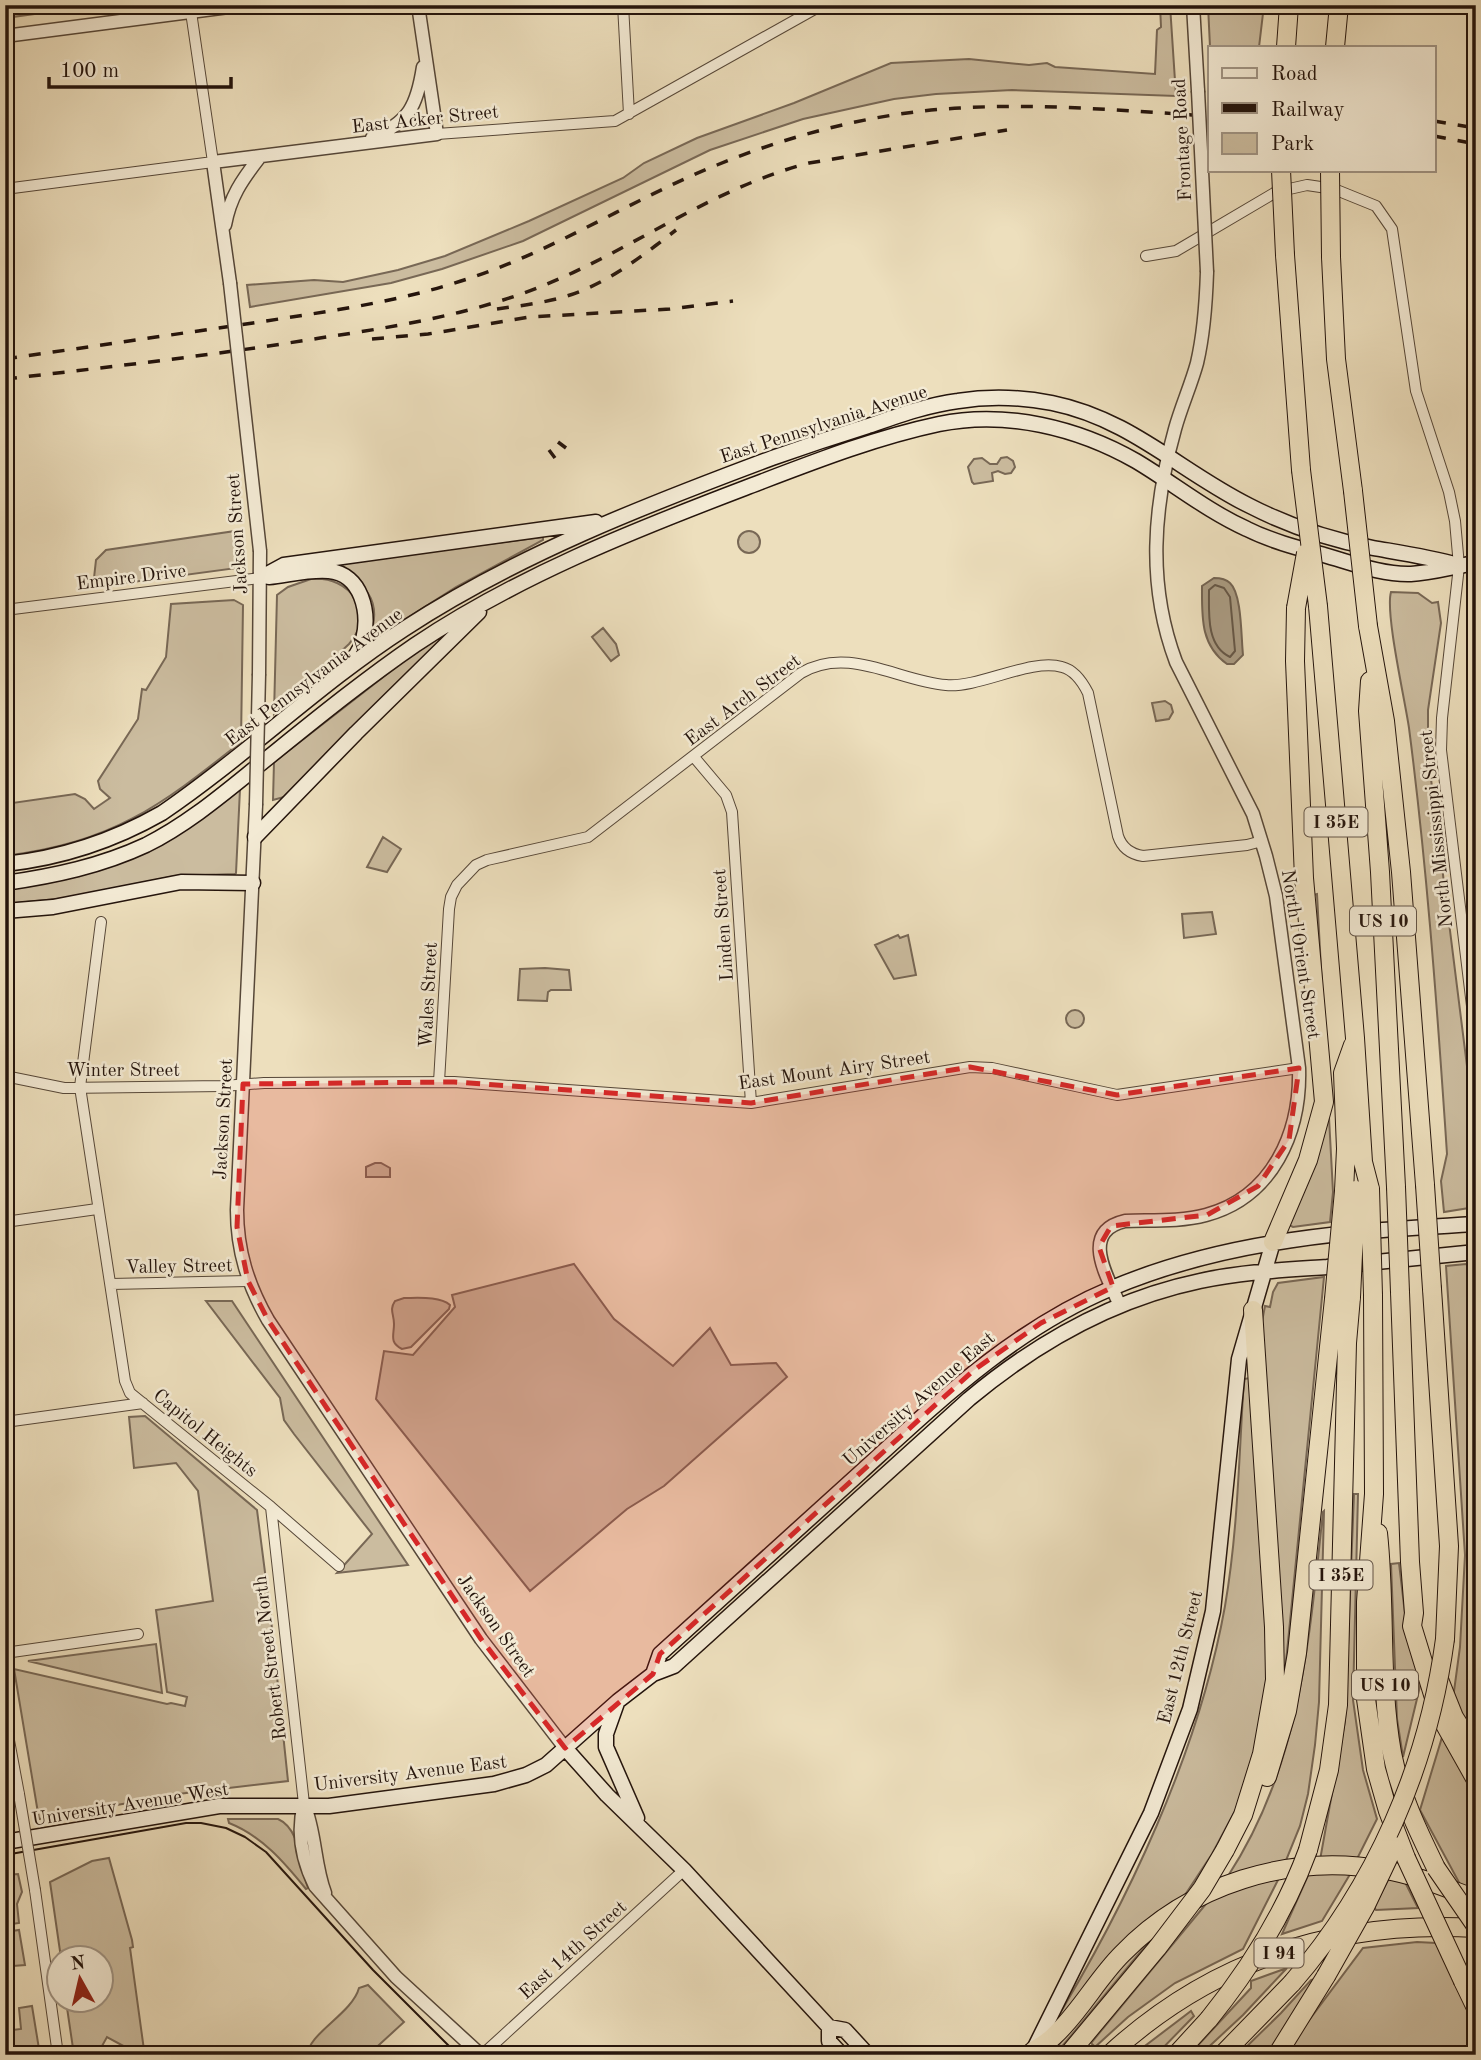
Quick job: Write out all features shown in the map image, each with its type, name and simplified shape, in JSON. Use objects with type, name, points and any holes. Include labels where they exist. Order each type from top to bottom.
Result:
[{"type":"highway","points":[[1286,46],[1289,5]]},
{"type":"highway","points":[[1335,46],[1339,5]]},
{"type":"highway","name":"I 35E","points":[[1282,172],[1301,470],[1318,606],[1363,1162]]},
{"type":"highway","name":"I 35E","points":[[1222,2055],[1292,1983],[1326,1939],[1388,1835],[1415,1771],[1435,1702],[1445,1639],[1449,1546],[1401,872],[1385,721],[1371,655],[1336,359],[1330,172]]},
{"type":"highway","points":[[1273,1242],[1308,1160],[1324,1102],[1304,878],[1295,661],[1296,608],[1310,532]]},
{"type":"highway","name":"US 10","points":[[1371,655],[1368,710],[1380,872],[1396,1187],[1414,1613],[1412,1626],[1438,1714],[1476,1780]]},
{"type":"highway","points":[[1355,1038],[1343,1073],[1346,1149],[1357,1190]]},
{"type":"highway","name":"US 10","points":[[1363,1162],[1357,1190],[1373,1295],[1374,1494],[1382,1573],[1389,1734],[1410,1814],[1436,1868],[1476,1927]]},
{"type":"highway","name":"I 35E","points":[[1176,2055],[1209,2020],[1267,1939],[1308,1850],[1329,1770],[1338,1705],[1347,1343],[1342,1298],[1357,1190]]},
{"type":"highway","points":[[1243,1815],[1257,1800],[1287,1711],[1342,1298]]},
{"type":"highway","points":[[1068,2055],[1158,1947],[1202,1889],[1243,1815],[1267,1733],[1276,1663],[1252,1310]]},
{"type":"highway","points":[[1374,1494],[1366,1602],[1366,1699],[1376,1769],[1383,1797],[1406,1858],[1476,2008]]},
{"type":"highway","points":[[1414,1613],[1443,1694],[1476,1752]]},
{"type":"highway","points":[[1277,2055],[1367,1905],[1394,1847],[1411,1799],[1415,1771]]},
{"type":"highway","points":[[1032,2053],[1054,2037],[1119,1956],[1143,1934],[1183,1905],[1240,1879],[1293,1867],[1347,1865],[1404,1874],[1476,1899]]},
{"type":"highway","name":"I 94","points":[[1109,2055],[1165,2008],[1231,1971],[1280,1952],[1331,1938],[1388,1929],[1422,1926],[1476,1927]]},
{"type":"main road","name":"East Pennsylvania Avenue","points":[[5,864],[84,849],[124,834],[153,819],[404,629],[458,596],[527,560],[719,478],[907,412],[968,400],[1007,398],[1033,400],[1079,410],[1120,426],[1236,499],[1273,517],[1347,542],[1428,557],[1460,566]]},
{"type":"main road","name":"East Pennsylvania Avenue","points":[[5,883],[87,868],[128,853],[167,833],[203,810],[414,646],[494,598],[575,558],[699,505],[825,458],[943,424],[999,420],[1059,430],[1107,446],[1165,479],[1231,522],[1251,531],[1362,566],[1407,575],[1460,566]]},
{"type":"main road","points":[[260,578],[284,565],[573,527],[625,517]]},
{"type":"main road","points":[[1460,566],[1476,564]]},
{"type":"main road","points":[[260,578],[330,571],[353,583],[363,598],[365,631],[360,650],[336,678]]},
{"type":"main road","points":[[255,836],[494,598]]},
{"type":"main road","points":[[5,911],[74,904],[181,882],[253,883]]},
{"type":"main road","name":"University Avenue East","points":[[653,1674],[660,1654],[974,1370],[1041,1323],[1113,1287],[1203,1257],[1273,1242],[1387,1229],[1476,1224]]},
{"type":"main road","name":"East 12th Street","points":[[1032,2053],[1151,1813],[1190,1709],[1213,1611],[1239,1359],[1262,1272],[1273,1242]]},
{"type":"main road","name":"University Avenue East","points":[[304,1804],[329,1806],[494,1784],[526,1775],[546,1765],[618,1701],[653,1674],[674,1666],[986,1385],[1050,1341],[1120,1306],[1197,1281],[1262,1272],[1476,1252]]},
{"type":"main road","points":[[618,1701],[606,1734],[606,1747],[640,1825]]},
{"type":"main road","name":"Jackson Street","points":[[565,1748],[607,1795],[684,1870],[829,2027],[845,2030],[867,2055]]},
{"type":"main road","name":"University Avenue West","points":[[5,1842],[219,1806],[304,1804]]},
{"type":"main road","name":"Jackson Street","points":[[829,2027],[829,2041],[842,2055]]},
{"type":"street","points":[[5,36],[244,5]]},
{"type":"street","points":[[418,5],[437,134]]},
{"type":"street","points":[[623,5],[629,114]]},
{"type":"street","name":"East Acker Street","points":[[5,189],[451,131],[608,123],[629,114],[822,5]]},
{"type":"street","name":"Frontage Road","points":[[1168,455],[1200,349],[1205,315],[1207,272],[1193,5]]},
{"type":"street","name":"Jackson Street","points":[[191,12],[230,283],[260,551],[255,836],[237,1227],[242,1263],[268,1320],[456,1602],[565,1748]]},
{"type":"street","points":[[358,145],[385,133],[405,118],[417,100],[425,53]]},
{"type":"street","points":[[223,236],[233,195],[259,158]]},
{"type":"street","name":"North Mississippi Street","points":[[1146,256],[1176,251],[1276,192],[1307,185],[1334,189],[1376,206],[1392,229],[1416,391],[1449,492],[1460,566],[1442,718],[1441,750],[1476,1039]]},
{"type":"street","name":"North l'Orient Street","points":[[1120,1306],[1102,1264],[1099,1247],[1103,1235],[1111,1226],[1125,1221],[1207,1215],[1243,1199],[1265,1179],[1284,1151],[1293,1128],[1298,1101],[1299,1068],[1276,896],[1262,841],[1253,814],[1176,662],[1167,638],[1158,598],[1157,530],[1168,455]]},
{"type":"street","name":"Empire Drive","points":[[5,610],[260,578]]},
{"type":"street","name":"East Arch Street","points":[[449,909],[457,885],[476,865],[486,860],[588,837],[802,673],[820,664],[851,662],[947,685],[1042,667],[1062,667],[1075,675],[1088,693],[1118,836],[1124,847],[1131,853],[1143,856],[1262,841]]},
{"type":"street","name":"Linden Street","points":[[694,757],[726,795],[732,813],[751,1103]]},
{"type":"street","name":"Wales Street","points":[[439,1082],[449,909]]},
{"type":"street","name":"Capitol Heights","points":[[101,922],[80,1087],[125,1381],[130,1393],[339,1566]]},
{"type":"street","name":"East Mount Airy Street","points":[[243,1084],[439,1082],[751,1103],[970,1067],[992,1068],[1117,1095],[1299,1068]]},
{"type":"street","name":"Winter Street","points":[[5,1076],[64,1088],[243,1084]]},
{"type":"street","points":[[5,1222],[97,1209]]},
{"type":"street","name":"Valley Street","points":[[111,1284],[248,1281]]},
{"type":"street","points":[[5,1422],[142,1402]]},
{"type":"street","name":"Robert Street North","points":[[271,1507],[304,1804],[312,1822],[321,1883],[327,1899],[396,1977],[482,2055]]},
{"type":"street","points":[[5,1653],[138,1634]]},
{"type":"street","points":[[5,1718],[35,1890],[58,2055]]},
{"type":"street","name":"East 14th Street","points":[[482,2055],[684,1870]]},
{"type":"highlighted area","points":[[970,1067],[1117,1095],[1299,1068],[1289,1140],[1258,1186],[1207,1215],[1111,1226],[1099,1247],[1113,1287],[1041,1323],[974,1370],[660,1654],[653,1674],[565,1748],[481,1639],[268,1320],[248,1281],[237,1227],[243,1084],[454,1082],[751,1103]]},
{"type":"green space","points":[[5,5],[100,5],[5,18]]},
{"type":"green space","points":[[1160,5],[1170,5],[1176,96],[1012,90],[936,94],[894,99],[803,119],[710,150],[523,241],[442,269],[391,283],[250,307],[247,285],[314,280],[343,282],[445,256],[623,178],[644,163],[697,138],[794,103],[891,63],[969,59],[1029,65],[1047,63],[1055,67],[1155,74],[1157,30],[1161,27]]},
{"type":"green space","points":[[1208,5],[1264,5],[1259,46],[1210,46]]},
{"type":"green space","points":[[1007,457],[1013,461],[1015,467],[1011,473],[998,471],[992,473],[993,481],[972,482],[968,467],[974,459],[982,458],[990,464],[997,464],[1001,458]]},
{"type":"green space","points":[[242,530],[241,561],[237,568],[103,586],[94,578],[96,560],[106,550]]},
{"type":"green space","points":[[749,531],[757,534],[760,542],[757,550],[749,553],[741,550],[738,542],[741,534]]},
{"type":"green space","points":[[543,537],[543,540],[456,587],[371,641],[369,639],[374,613],[368,593],[353,578],[331,564]]},
{"type":"green space","points":[[311,579],[325,579],[348,590],[359,609],[357,632],[349,644],[274,714],[277,595],[288,587]]},
{"type":"green space","points":[[1391,592],[1418,593],[1432,603],[1438,602],[1441,623],[1428,710],[1428,755],[1476,1138],[1476,1205],[1444,1212],[1441,1181],[1447,1154],[1430,926],[1409,728],[1391,618]]},
{"type":"green space","points":[[234,600],[243,605],[241,742],[184,786],[132,818],[76,842],[5,856],[5,804],[75,794],[85,799],[94,809],[110,798],[100,789],[98,781],[138,719],[142,689],[146,690],[166,657],[171,604]]},
{"type":"green space","points":[[603,628],[616,644],[619,655],[611,661],[592,637]]},
{"type":"green space","points":[[444,637],[284,797],[273,800],[274,762],[409,657]]},
{"type":"green space","points":[[1165,701],[1171,705],[1173,712],[1169,719],[1156,721],[1152,703]]},
{"type":"green space","points":[[240,789],[235,874],[175,876],[67,898],[5,904],[5,890],[73,877],[130,858],[157,845],[184,830]]},
{"type":"green space","points":[[383,837],[401,849],[387,872],[367,867]]},
{"type":"green space","points":[[1317,894],[1333,1192],[1330,1222],[1293,1227],[1289,1225],[1325,1131],[1313,895]]},
{"type":"green space","points":[[1212,912],[1216,934],[1184,938],[1182,914]]},
{"type":"green space","points":[[898,935],[900,938],[908,935],[916,975],[894,979],[875,945]]},
{"type":"green space","points":[[520,969],[569,970],[571,990],[551,990],[548,992],[547,1001],[518,1000]]},
{"type":"green space","points":[[1075,1010],[1081,1013],[1084,1019],[1081,1025],[1075,1028],[1069,1025],[1066,1019],[1069,1013]]},
{"type":"green space","points":[[375,1163],[390,1168],[390,1177],[366,1177],[366,1167]]},
{"type":"green space","points":[[574,1264],[614,1319],[673,1366],[710,1328],[731,1365],[776,1363],[787,1377],[664,1486],[627,1509],[530,1591],[376,1399],[384,1351],[413,1355],[455,1307],[452,1295]]},
{"type":"green space","points":[[1476,1265],[1476,1745],[1452,1706],[1460,1647],[1465,1555],[1446,1266]]},
{"type":"green space","points":[[1324,1277],[1285,1668],[1279,1667],[1259,1337],[1265,1306],[1270,1307],[1278,1283]]},
{"type":"green space","points":[[404,1298],[435,1299],[450,1305],[411,1347],[402,1349],[394,1341],[392,1310],[395,1301]]},
{"type":"green space","points":[[206,1301],[232,1301],[408,1565],[337,1573],[372,1534],[284,1420],[280,1398]]},
{"type":"green space","points":[[1250,1378],[1272,1664],[1264,1721],[1236,1809],[1212,1854],[1181,1901],[1049,2031],[1078,1983],[1132,1880],[1156,1826],[1198,1716],[1225,1606],[1235,1521],[1244,1379]]},
{"type":"green space","points":[[145,1416],[257,1510],[288,1781],[178,1794],[39,1819],[14,1669],[185,1706],[187,1697],[167,1692],[156,1610],[213,1601],[198,1491],[176,1463],[134,1468],[129,1417]]},
{"type":"green space","points":[[1354,1494],[1358,1494],[1353,1700],[1363,1770],[1377,1819],[1356,1861],[1320,1860],[1345,1721]]},
{"type":"green space","points":[[1324,1511],[1319,1702],[1308,1794],[1300,1826],[1285,1863],[1230,1878],[1228,1876],[1272,1790],[1298,1700],[1313,1607]]},
{"type":"green space","points":[[1399,1563],[1405,1614],[1422,1678],[1403,1757],[1397,1719],[1391,1564]]},
{"type":"green space","points":[[156,1644],[162,1693],[28,1661]]},
{"type":"green space","points":[[1443,1734],[1476,1788],[1476,1894],[1462,1888],[1420,1810]]},
{"type":"green space","points":[[228,1819],[278,1819],[286,1824],[299,1849],[308,1888],[306,1889],[262,1842],[229,1823]]},
{"type":"green space","points":[[109,1858],[132,1940],[133,1947],[130,1948],[144,2050],[126,2054],[129,2049],[107,2037],[97,2055],[74,2055],[68,2014],[116,2014],[116,1944],[59,1944],[50,1882],[92,1861]]},
{"type":"green space","points":[[1310,1871],[1352,1871],[1322,1921],[1282,1934]]},
{"type":"green space","points":[[18,1874],[22,1892],[17,1904],[19,1923],[5,1925],[5,1875]]},
{"type":"green space","points":[[1281,1874],[1243,1949],[1175,1983],[1128,2017],[1095,2047],[1091,2043],[1215,1893]]},
{"type":"green space","points":[[1390,1876],[1403,1878],[1418,1908],[1376,1910],[1374,1907]]},
{"type":"green space","points":[[1162,1926],[1060,2049],[1058,2046],[1111,1972]]},
{"type":"green space","points":[[19,1930],[25,1965],[13,1966],[10,1950],[5,1950],[5,1932]]},
{"type":"green space","points":[[1417,1942],[1436,1943],[1476,2028],[1476,2055],[1283,2055],[1363,1948]]},
{"type":"green space","points":[[1287,1968],[1243,2015],[1200,2055],[1189,2055],[1251,1988],[1251,1981]]},
{"type":"green space","points":[[1320,1977],[1268,2055],[1238,2055],[1311,1980]]},
{"type":"green space","points":[[368,1985],[404,2022],[368,2055],[308,2055],[315,2039],[348,2006],[359,1988]]},
{"type":"green space","points":[[32,2006],[40,2055],[5,2055],[5,2031],[21,2029],[19,2008]]},
{"type":"green space","points":[[1191,2011],[1194,2016],[1156,2055],[1133,2055]]},
{"type":"water","points":[[1214,578],[1228,582],[1237,596],[1243,655],[1234,664],[1227,664],[1218,656],[1204,629],[1202,586]]},
{"type":"tram line","points":[[5,1855],[186,1823],[226,1828],[266,1852],[373,1970],[458,2055]]},
{"type":"railway","points":[[5,359],[332,311],[436,289],[527,256],[717,165],[836,126],[929,110],[1022,106],[1208,116]]},
{"type":"railway","points":[[1436,121],[1476,128]]},
{"type":"railway","points":[[5,379],[281,344],[396,326],[472,309],[521,294],[594,263],[699,207],[771,175],[809,163],[1007,130]]},
{"type":"railway","points":[[1436,136],[1476,144]]},
{"type":"railway","points":[[497,309],[550,300],[581,291],[619,272],[676,230]]},
{"type":"railway","points":[[372,339],[428,334],[530,317],[670,309],[733,301]]},
{"type":"railway","points":[[558,442],[566,448]]},
{"type":"railway","points":[[549,450],[555,458]]}]
